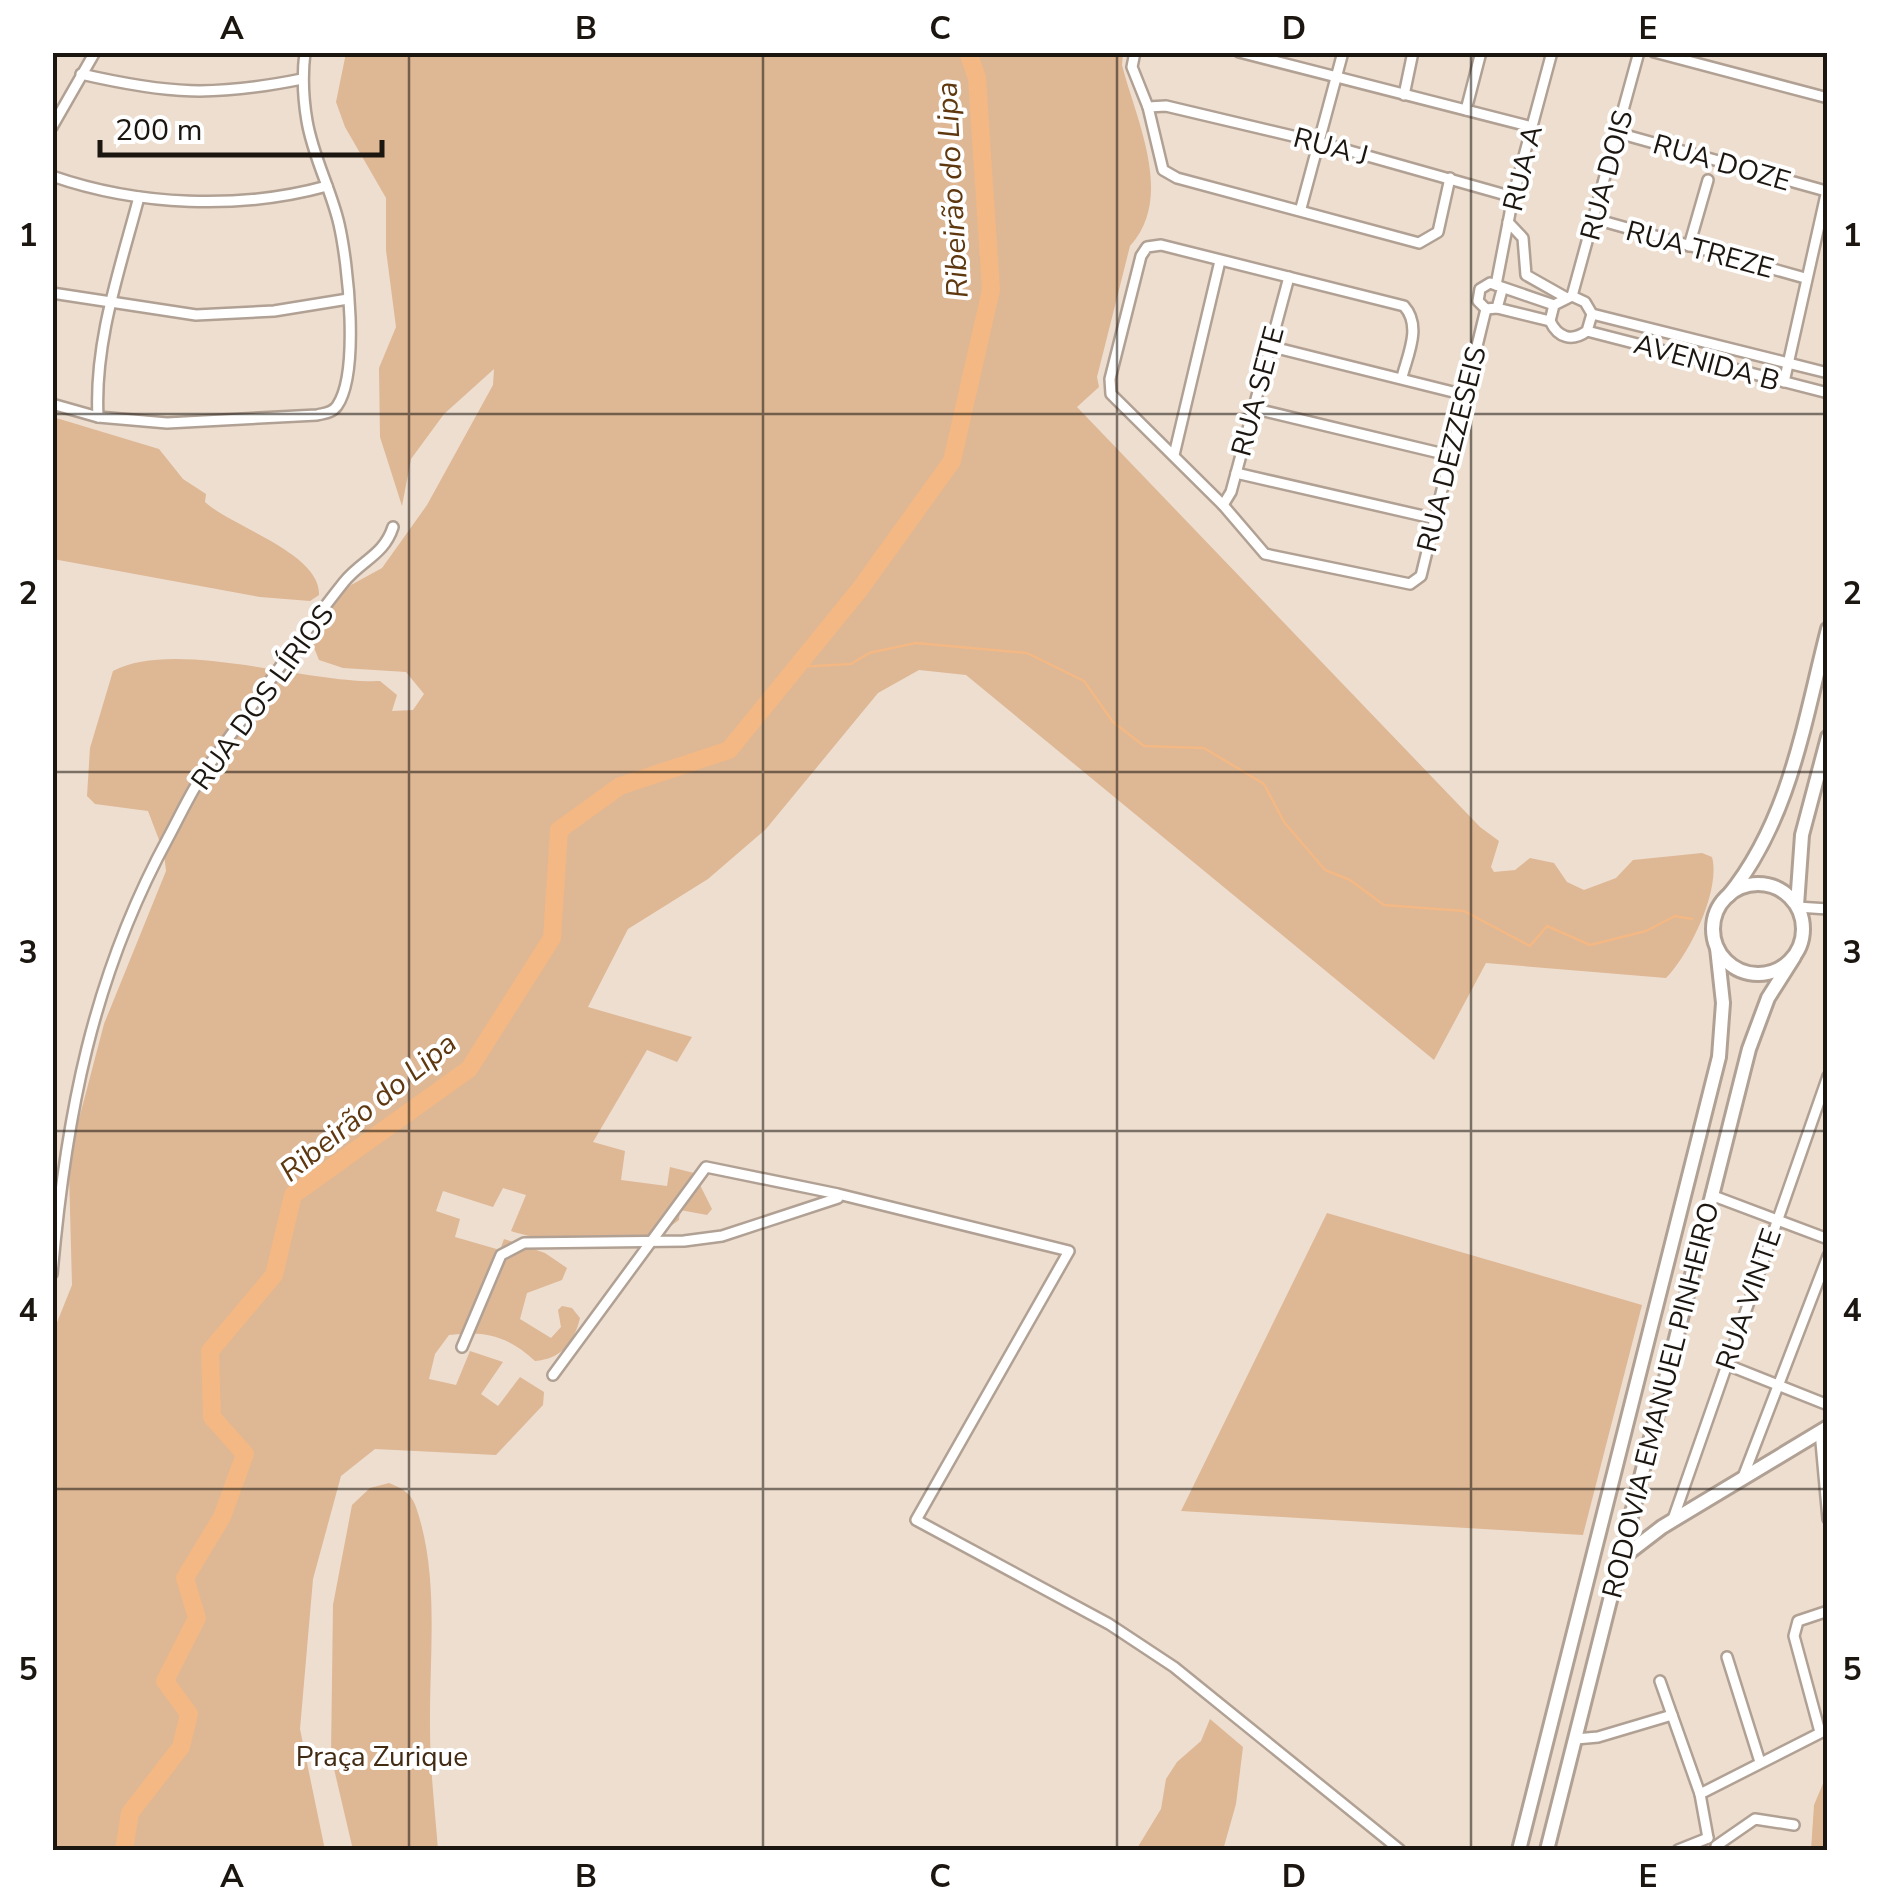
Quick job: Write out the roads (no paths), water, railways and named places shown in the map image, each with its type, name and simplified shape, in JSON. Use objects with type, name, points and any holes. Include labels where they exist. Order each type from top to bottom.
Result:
[{"type":"main road","points":[[1728,896],[1746,886],[1768,886],[1785,894],[1797,907],[1803,924],[1794,957],[1776,970],[1755,974],[1726,961],[1717,948],[1714,920],[1728,896],[1763,849],[1784,799],[1828,629]]},
{"type":"main road","points":[[1797,907],[1802,835],[1828,737]]},
{"type":"main road","name":"RODOVIA EMANUEL PINHEIRO","points":[[1519,1850],[1719,1057],[1723,1003],[1717,948]]},
{"type":"main road","name":"RODOVIA EMANUEL PINHEIRO","points":[[1547,1850],[1756,1024],[1794,957]]},
{"type":"main road","points":[[1619,1560],[1667,1524],[1824,1429]]},
{"type":"main road","points":[[1634,1506],[1643,1524],[1667,1524]]},
{"type":"street","points":[[52,127],[94,52]]},
{"type":"street","points":[[52,404],[98,417],[218,422],[332,412],[340,402],[348,363],[346,257],[307,123],[302,79],[305,52]]},
{"type":"street","points":[[1135,52],[1132,68],[1148,107],[1163,170],[1177,178],[1302,208],[1419,243],[1428,242],[1438,232],[1450,178]]},
{"type":"street","points":[[1239,52],[1275,57],[1336,79],[1532,127]]},
{"type":"street","points":[[1302,208],[1343,52]]},
{"type":"street","points":[[1404,94],[1414,52]]},
{"type":"street","points":[[1466,110],[1481,52]]},
{"type":"street","name":"RUA A","points":[[1499,287],[1513,198],[1552,52]]},
{"type":"street","name":"RUA DOIS","points":[[1569,297],[1595,220],[1640,52]]},
{"type":"street","points":[[1654,52],[1828,98]]},
{"type":"street","points":[[81,74],[186,94],[240,92],[302,79]]},
{"type":"street","name":"RUA J","points":[[1148,107],[1166,106],[1318,142],[1513,198]]},
{"type":"street","name":"RUA DOZE","points":[[1618,134],[1827,189]]},
{"type":"street","points":[[52,176],[139,197],[209,201],[301,193],[327,186]]},
{"type":"street","points":[[1689,246],[1708,180]]},
{"type":"street","points":[[1784,382],[1827,189]]},
{"type":"street","points":[[98,417],[99,370],[110,302],[139,197]]},
{"type":"street","name":"RUA TREZE","points":[[1595,220],[1805,278]]},
{"type":"street","name":"AVENIDA B","points":[[1508,222],[1523,238],[1526,275],[1585,302],[1592,314],[1828,373]]},
{"type":"street","points":[[1224,504],[1111,394],[1110,378],[1141,256],[1147,247],[1161,245],[1404,306],[1412,316],[1413,335],[1402,377]]},
{"type":"street","points":[[1174,455],[1220,260]]},
{"type":"street","name":"RUA SETE","points":[[1224,504],[1236,474],[1289,277]]},
{"type":"street","points":[[1554,305],[1550,321],[1491,309],[1478,300],[1480,289],[1499,287],[1554,305],[1569,297]]},
{"type":"street","points":[[1491,309],[1499,287]]},
{"type":"street","points":[[52,293],[196,315],[274,311],[348,299]]},
{"type":"street","name":"RUA DEZZESEIS","points":[[1224,504],[1265,554],[1410,584],[1421,576],[1448,455],[1491,309]]},
{"type":"street","points":[[1587,331],[1592,314]]},
{"type":"street","name":"AVENIDA B","points":[[1550,321],[1554,330],[1570,338],[1587,331],[1828,394]]},
{"type":"street","points":[[1269,346],[1465,394]]},
{"type":"street","points":[[1252,408],[1448,455]]},
{"type":"street","points":[[1236,474],[1432,518]]},
{"type":"street","name":"RUA DOS LÍRIOS","points":[[52,1274],[58,1158],[102,984],[134,902],[206,770],[347,578],[388,544],[393,527]]},
{"type":"street","points":[[1797,907],[1828,910]]},
{"type":"street","name":"RUA VINTE","points":[[1667,1524],[1828,1076]]},
{"type":"street","points":[[554,1375],[706,1167],[1069,1251],[916,1520],[1109,1624],[1174,1667],[1400,1850]]},
{"type":"street","points":[[1711,1195],[1828,1238]]},
{"type":"street","points":[[462,1347],[501,1256],[509,1248],[524,1243],[649,1245],[722,1236],[801,1207],[848,1197]]},
{"type":"street","points":[[1743,1477],[1828,1256]]},
{"type":"street","points":[[1725,1364],[1828,1405]]},
{"type":"street","points":[[1824,1429],[1828,1519]]},
{"type":"street","points":[[1700,1794],[1824,1730],[1794,1636],[1798,1621],[1828,1611]]},
{"type":"street","points":[[1727,1658],[1760,1762]]},
{"type":"street","points":[[1660,1681],[1714,1845]]},
{"type":"street","points":[[1576,1739],[1598,1737],[1672,1715]]},
{"type":"street","points":[[1678,1850],[1714,1845],[1755,1819],[1794,1825]]},
{"type":"waterway","name":"Ribeirão do Lipa","points":[[124,1850],[130,1813],[181,1747],[189,1714],[165,1681],[197,1618],[185,1578],[222,1517],[245,1454],[212,1417],[210,1351],[274,1275],[293,1195],[469,1069],[552,938],[559,830],[620,786],[729,750],[860,589],[952,461],[991,290],[977,78],[968,52]]},
{"type":"waterway","points":[[796,667],[851,664],[869,653],[916,643],[1027,653],[1084,681],[1113,722],[1144,746],[1204,748],[1264,784],[1284,822],[1325,870],[1350,880],[1384,905],[1464,911],[1530,946],[1547,926],[1590,945],[1646,931],[1675,916],[1692,919]]},
{"type":"waterway","points":[[1824,1850],[1828,1837]]},
{"type":"park label","name":"Praça Zurique","points":[[382,1756]]}]
